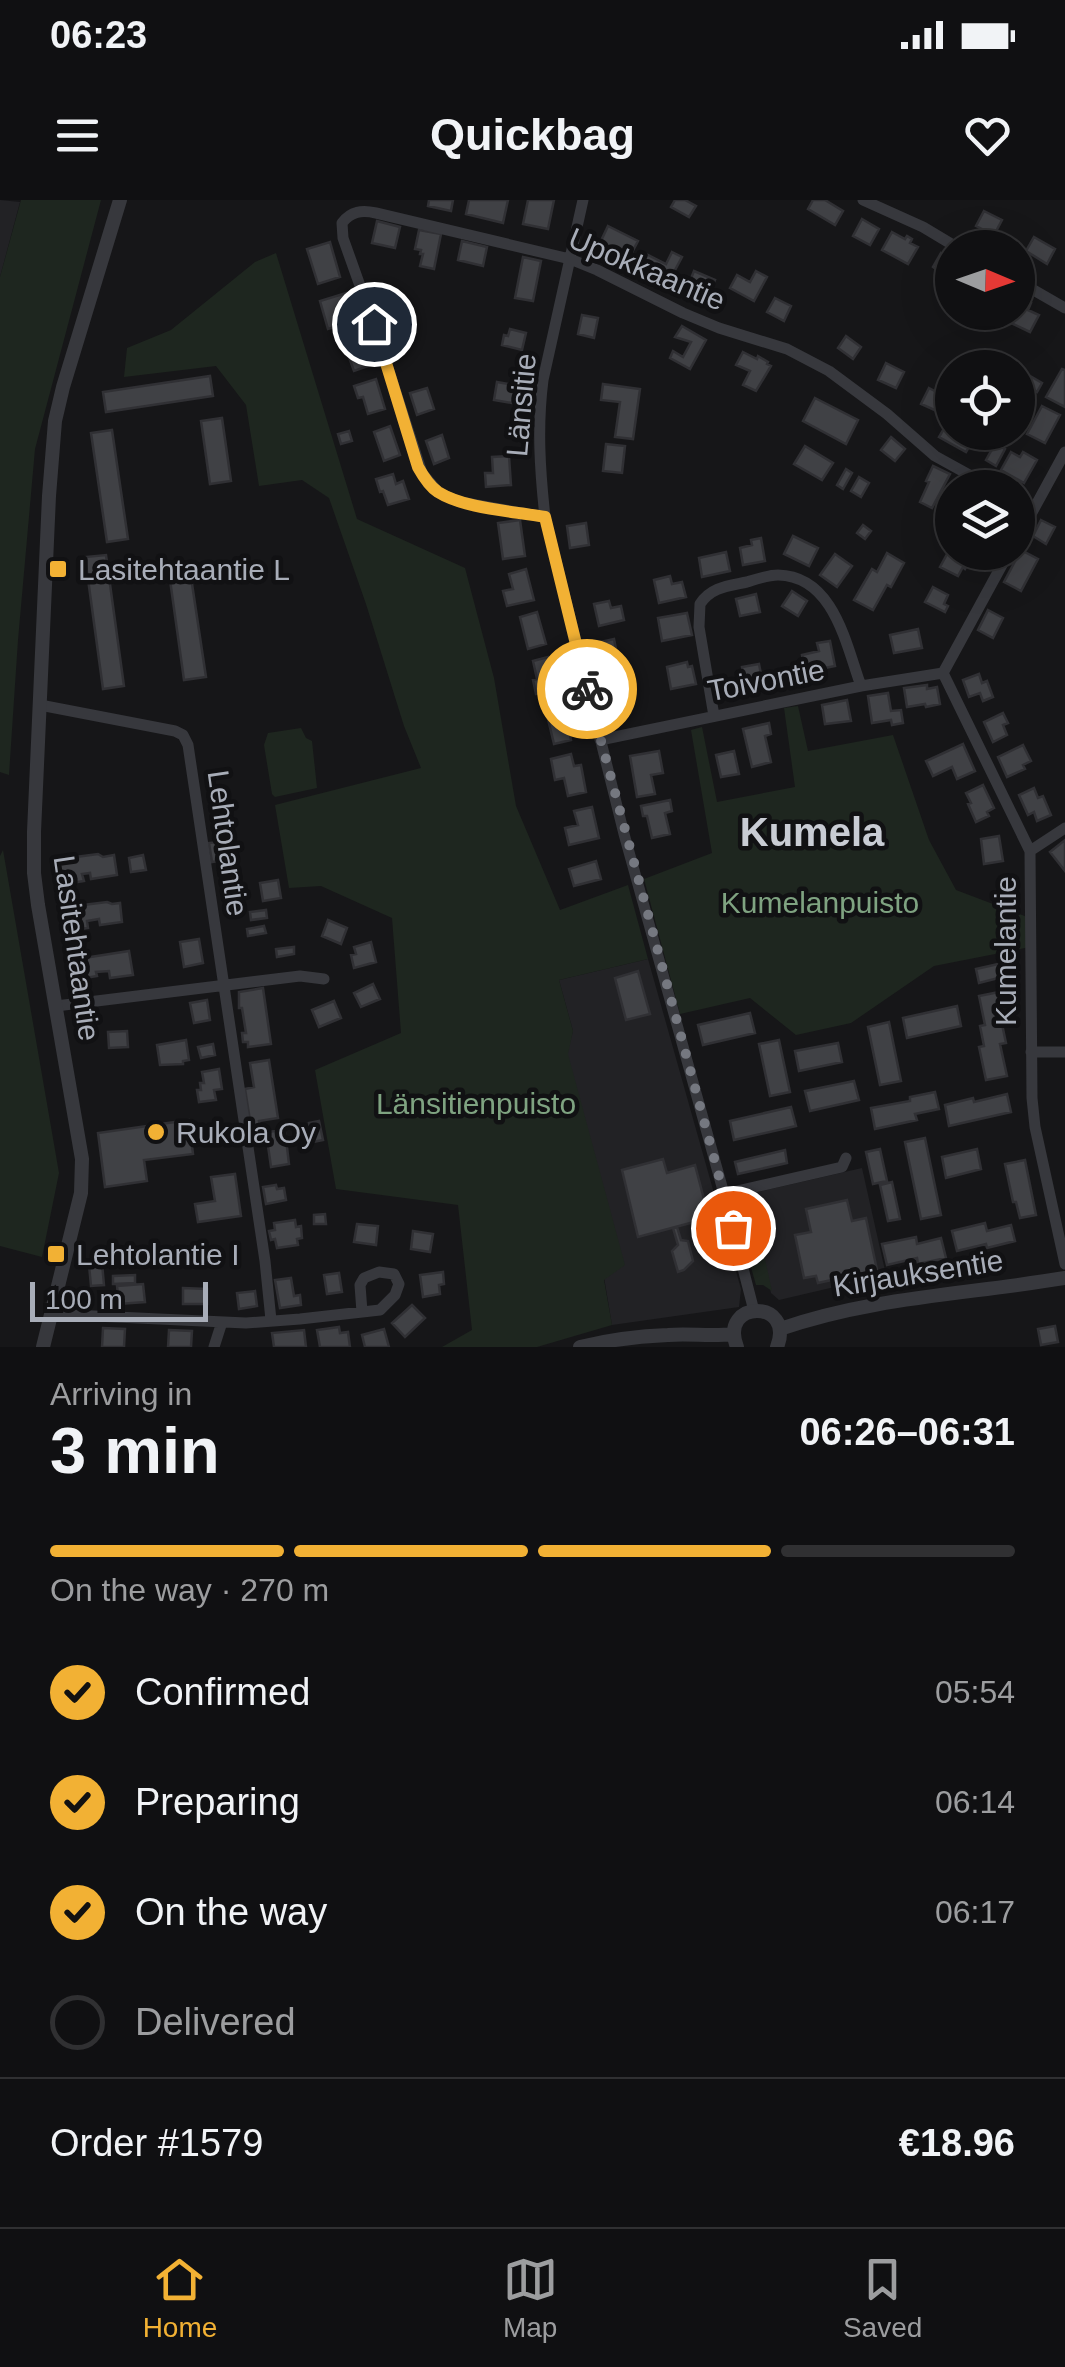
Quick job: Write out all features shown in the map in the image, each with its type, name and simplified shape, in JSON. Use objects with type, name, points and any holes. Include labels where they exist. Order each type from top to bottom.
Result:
[{"type":"street","name":"Lasitehtaantie","points":[[42,1347],[81,1194],[82,1159],[34,873],[49,496],[55,420],[120,200]]},
{"type":"street","name":"Länsitie","points":[[583,200],[539,410],[539,466],[545,517],[600,740],[754,1310]]},
{"type":"street","points":[[864,200],[935,234]]},
{"type":"street","name":"Upokkaantie","points":[[545,517],[460,502],[439,493],[422,473],[341,230],[351,214],[368,211],[570,259],[597,270],[684,314],[786,350],[829,371],[935,456],[961,470]]},
{"type":"street","points":[[1035,291],[1065,308]]},
{"type":"street","points":[[1035,505],[1065,452]]},
{"type":"street","points":[[943,673],[999,570]]},
{"type":"street","points":[[714,716],[699,627],[700,604],[713,590],[776,575],[801,579],[829,605],[842,626],[861,686]]},
{"type":"street","name":"Toivontie","points":[[600,740],[943,673]]},
{"type":"street","name":"Kumelantie","points":[[943,673],[1030,851],[1032,1098],[1065,1264]]},
{"type":"street","name":"Lehtolantie","points":[[40,704],[175,731],[186,740],[271,1320]]},
{"type":"street","points":[[1030,851],[1065,828]]},
{"type":"street","points":[[56,1006],[300,976],[324,979]]},
{"type":"street","points":[[1031,1052],[1065,1052]]},
{"type":"street","points":[[724,1194],[842,1167],[846,1158]]},
{"type":"street","name":"Kirjauksentie","points":[[780,1329],[846,1310],[1065,1278]]},
{"type":"street","points":[[580,1347],[623,1338],[735,1340],[738,1320],[754,1310],[772,1315],[780,1329],[777,1347]]},
{"type":"street","points":[[51,1314],[246,1323],[362,1312]]},
{"type":"street","points":[[214,1347],[222,1322]]},
{"type":"shaded area","points":[[0,200],[20,202],[0,277]]},
{"type":"shaded area","points":[[648,959],[741,1289],[739,1307],[612,1325],[567,1054],[573,1031],[559,980]]},
{"type":"shaded area","points":[[862,1168],[886,1275],[779,1300],[771,1293],[749,1194]]},
{"type":"green space","points":[[21,200],[101,200],[35,449],[9,775],[0,772],[0,277]]},
{"type":"green space","name":"Länsitienpuisto","points":[[276,253],[357,519],[465,568],[494,678],[516,806],[560,910],[628,885],[648,959],[559,980],[573,1031],[568,1054],[625,1265],[604,1280],[612,1325],[537,1347],[442,1347],[472,1330],[458,1205],[336,1189],[315,1070],[401,1033],[392,918],[321,886],[289,888],[275,805],[421,768],[329,498],[302,480],[259,486],[246,405],[216,366],[124,377],[127,348],[171,330],[255,262]]},
{"type":"green space","name":"Kumelanpuisto","points":[[798,706],[808,751],[893,735],[929,840],[956,890],[1030,918],[1030,947],[934,966],[851,1023],[796,1035],[750,998],[680,1014],[644,879],[712,853],[691,730],[702,727],[717,802],[795,787],[784,708]]},
{"type":"green space","points":[[301,728],[312,741],[317,788],[275,797],[264,745],[268,733]]},
{"type":"green space","points":[[3,850],[59,1173],[42,1257],[0,1246]]},
{"type":"green space","points":[[754,1192],[751,1196],[772,1291],[756,1285],[736,1214],[739,1198]]},
{"type":"building","points":[[429,200],[453,200],[451,211],[428,206]]},
{"type":"building","points":[[469,200],[508,200],[503,223],[466,214]]},
{"type":"building","points":[[528,200],[554,200],[548,229],[523,224]]},
{"type":"building","points":[[675,200],[696,206],[689,217],[671,207]]},
{"type":"building","points":[[813,200],[825,200],[843,211],[835,225],[808,209]]},
{"type":"building","points":[[984,211],[1002,220],[997,230],[976,226]]},
{"type":"building","points":[[862,219],[879,229],[870,245],[853,236]]},
{"type":"building","points":[[377,221],[400,227],[395,248],[372,243]]},
{"type":"building","points":[[608,226],[638,241],[628,260],[599,245]]},
{"type":"building","points":[[419,230],[441,234],[434,269],[420,266],[423,254],[415,249]]},
{"type":"building","points":[[892,232],[905,239],[907,236],[918,247],[908,264],[882,250]]},
{"type":"building","points":[[1035,238],[1055,249],[1047,264],[1035,257]]},
{"type":"building","points":[[462,241],[487,247],[483,266],[458,260]]},
{"type":"building","points":[[330,242],[340,277],[318,284],[307,249]]},
{"type":"building","points":[[672,252],[682,257],[667,285],[636,268],[644,253],[666,264]]},
{"type":"building","points":[[523,257],[541,261],[533,301],[515,298]]},
{"type":"building","points":[[694,271],[715,280],[707,299],[686,291]]},
{"type":"building","points":[[756,271],[767,277],[754,301],[730,288],[737,275],[750,282]]},
{"type":"building","points":[[346,293],[355,321],[328,329],[320,301]]},
{"type":"building","points":[[775,298],[791,306],[784,321],[767,312]]},
{"type":"building","points":[[401,302],[411,333],[393,339],[382,308]]},
{"type":"building","points":[[582,315],[598,318],[594,338],[578,334]]},
{"type":"building","points":[[682,326],[706,340],[690,369],[670,358],[673,351],[683,357],[691,342],[675,337]]},
{"type":"building","points":[[510,329],[526,333],[522,350],[502,345]]},
{"type":"building","points":[[846,336],[861,347],[853,359],[838,348]]},
{"type":"building","points":[[362,338],[371,365],[354,371],[344,344]]},
{"type":"building","points":[[743,352],[757,359],[758,356],[771,366],[756,391],[743,385],[750,371],[736,365]]},
{"type":"building","points":[[886,363],[904,372],[896,388],[878,380]]},
{"type":"building","points":[[1062,369],[1065,370],[1065,407],[1046,397]]},
{"type":"building","points":[[210,376],[213,396],[106,412],[103,392]]},
{"type":"building","points":[[376,379],[385,409],[368,414],[363,397],[358,398],[354,386]]},
{"type":"building","points":[[497,382],[515,385],[512,403],[494,400]]},
{"type":"building","points":[[603,384],[640,389],[633,439],[615,437],[620,402],[601,400]]},
{"type":"building","points":[[427,388],[434,409],[417,415],[410,393]]},
{"type":"building","points":[[929,388],[935,391],[935,410],[921,404]]},
{"type":"building","points":[[815,398],[858,420],[846,444],[803,421]]},
{"type":"building","points":[[1042,406],[1060,415],[1045,443],[1035,438],[1035,419]]},
{"type":"building","points":[[222,418],[231,481],[210,484],[201,421]]},
{"type":"building","points":[[390,426],[400,455],[384,461],[374,432]]},
{"type":"building","points":[[112,430],[128,539],[107,542],[91,433]]},
{"type":"building","points":[[349,431],[352,441],[341,444],[338,434]]},
{"type":"building","points":[[442,435],[449,458],[434,464],[426,441]]},
{"type":"building","points":[[891,437],[905,449],[895,461],[881,450]]},
{"type":"building","points":[[606,444],[625,446],[622,473],[603,471]]},
{"type":"building","points":[[805,446],[833,463],[822,480],[794,464]]},
{"type":"building","points":[[992,450],[1004,450],[996,466],[986,460]]},
{"type":"building","points":[[1011,452],[1020,457],[1023,452],[1037,460],[1031,470],[1001,470]]},
{"type":"building","points":[[509,456],[511,485],[486,487],[485,473],[493,473],[492,457]]},
{"type":"building","points":[[933,466],[942,470],[935,470],[932,508],[920,502],[929,482],[926,481]]},
{"type":"building","points":[[846,469],[852,473],[843,489],[837,485]]},
{"type":"building","points":[[393,474],[396,484],[403,481],[409,499],[388,505],[376,479]]},
{"type":"building","points":[[859,477],[869,483],[861,497],[851,491]]},
{"type":"building","points":[[520,520],[525,556],[503,559],[498,523]]},
{"type":"building","points":[[1041,520],[1055,527],[1046,544],[1035,537]]},
{"type":"building","points":[[586,523],[589,545],[570,548],[567,526]]},
{"type":"building","points":[[863,525],[871,531],[865,539],[857,533]]},
{"type":"building","points":[[793,536],[818,548],[809,566],[784,554]]},
{"type":"building","points":[[761,538],[765,561],[743,565],[740,548]]},
{"type":"building","points":[[726,552],[730,571],[702,577],[699,558]]},
{"type":"building","points":[[887,553],[904,563],[873,610],[854,600],[872,569],[877,572]]},
{"type":"building","points":[[835,554],[852,566],[837,587],[820,575]]},
{"type":"building","points":[[106,555],[124,686],[103,689],[85,557]]},
{"type":"building","points":[[526,569],[534,600],[507,606],[503,591],[513,589],[509,574]]},
{"type":"building","points":[[1010,570],[1032,570],[1021,591],[1004,582]]},
{"type":"building","points":[[670,576],[672,584],[682,582],[686,597],[659,603],[654,580]]},
{"type":"building","points":[[191,577],[206,677],[184,680],[170,580]]},
{"type":"building","points":[[933,587],[948,595],[945,612],[925,602]]},
{"type":"building","points":[[792,591],[807,601],[798,616],[782,606]]},
{"type":"building","points":[[756,594],[760,612],[740,616],[736,599]]},
{"type":"building","points":[[609,601],[611,608],[621,606],[624,620],[599,626],[594,604]]},
{"type":"building","points":[[988,610],[1003,618],[993,638],[978,630]]},
{"type":"building","points":[[537,612],[546,644],[528,649],[520,617]]},
{"type":"building","points":[[687,613],[692,635],[662,641],[658,618]]},
{"type":"building","points":[[918,629],[922,648],[894,653],[890,635]]},
{"type":"building","points":[[614,639],[619,664],[602,668],[596,643]]},
{"type":"building","points":[[830,641],[835,666],[805,672],[802,655],[819,651],[817,643]]},
{"type":"building","points":[[548,657],[556,689],[536,694],[533,661]]},
{"type":"building","points":[[687,662],[688,667],[692,666],[696,684],[671,689],[667,667]]},
{"type":"building","points":[[759,664],[762,679],[744,682],[742,667]]},
{"type":"building","points":[[979,674],[982,683],[987,681],[993,697],[983,701],[980,693],[969,697],[963,680]]},
{"type":"building","points":[[622,675],[627,699],[613,702],[608,678]]},
{"type":"building","points":[[927,685],[927,689],[937,687],[940,704],[907,707],[904,688]]},
{"type":"building","points":[[888,693],[891,711],[901,710],[903,723],[872,723],[868,696]]},
{"type":"building","points":[[847,700],[851,721],[825,724],[822,705]]},
{"type":"building","points":[[563,707],[571,740],[554,744],[546,711]]},
{"type":"building","points":[[1003,713],[1008,723],[1003,725],[1007,735],[993,742],[984,722]]},
{"type":"building","points":[[769,723],[771,734],[765,736],[771,762],[752,767],[743,729]]},
{"type":"building","points":[[963,744],[975,771],[957,779],[952,767],[933,776],[926,761]]},
{"type":"building","points":[[1023,745],[1031,761],[1023,765],[1025,769],[1007,777],[998,757]]},
{"type":"building","points":[[659,751],[663,773],[651,775],[655,794],[637,797],[630,756]]},
{"type":"building","points":[[734,751],[739,774],[721,777],[716,755]]},
{"type":"building","points":[[571,754],[574,766],[581,765],[586,792],[568,796],[564,778],[555,780],[551,759]]},
{"type":"building","points":[[983,785],[994,808],[987,812],[989,816],[976,822],[966,793]]},
{"type":"building","points":[[1034,788],[1038,798],[1043,796],[1051,815],[1037,821],[1034,812],[1028,815],[1019,795]]},
{"type":"building","points":[[670,800],[672,811],[665,813],[670,834],[652,838],[641,806]]},
{"type":"building","points":[[592,807],[599,838],[569,845],[565,828],[578,825],[574,811]]},
{"type":"building","points":[[999,836],[1003,861],[984,864],[981,839]]},
{"type":"building","points":[[1065,840],[1065,871],[1050,852]]},
{"type":"building","points":[[226,841],[230,859],[212,862],[209,843]]},
{"type":"building","points":[[98,854],[114,855],[117,875],[91,879],[90,873],[82,874],[84,881],[59,885],[56,865]]},
{"type":"building","points":[[143,855],[146,870],[131,872],[129,858]]},
{"type":"building","points":[[596,861],[601,879],[574,886],[569,869]]},
{"type":"building","points":[[278,880],[281,898],[263,901],[260,883]]},
{"type":"building","points":[[120,903],[122,922],[100,925],[99,919],[87,921],[88,928],[66,931],[64,913],[83,905]]},
{"type":"building","points":[[266,910],[267,918],[251,920],[250,912]]},
{"type":"building","points":[[328,920],[347,928],[341,944],[322,936]]},
{"type":"building","points":[[264,926],[266,933],[248,936],[247,929]]},
{"type":"building","points":[[199,939],[203,963],[184,967],[180,942]]},
{"type":"building","points":[[371,942],[376,962],[354,968],[354,947]]},
{"type":"building","points":[[294,947],[294,954],[277,957],[276,949]]},
{"type":"building","points":[[129,951],[133,975],[110,978],[109,971],[96,972],[97,976],[74,980],[71,960]]},
{"type":"building","points":[[1007,962],[1010,975],[979,983],[976,969]]},
{"type":"building","points":[[638,971],[650,1014],[626,1020],[615,978]]},
{"type":"building","points":[[373,984],[380,999],[361,1007],[354,993]]},
{"type":"building","points":[[263,988],[271,1044],[248,1047],[248,1042],[243,1042],[242,1033],[246,1033],[239,992]]},
{"type":"building","points":[[999,992],[1006,1043],[1000,1044],[1007,1076],[986,1080],[979,1047],[984,1046],[980,1026],[985,1025],[979,996]]},
{"type":"building","points":[[207,1000],[210,1020],[194,1023],[190,1003]]},
{"type":"building","points":[[334,1001],[341,1018],[319,1027],[312,1010]]},
{"type":"building","points":[[957,1006],[961,1026],[907,1038],[903,1018]]},
{"type":"building","points":[[750,1013],[755,1033],[703,1045],[698,1025]]},
{"type":"building","points":[[889,1022],[901,1081],[880,1085],[868,1027]]},
{"type":"building","points":[[127,1031],[128,1047],[109,1048],[108,1032]]},
{"type":"building","points":[[186,1040],[189,1060],[160,1065],[157,1045]]},
{"type":"building","points":[[779,1040],[790,1092],[770,1096],[759,1044]]},
{"type":"building","points":[[838,1043],[842,1062],[799,1071],[795,1051]]},
{"type":"building","points":[[213,1044],[215,1055],[201,1058],[198,1047]]},
{"type":"building","points":[[269,1060],[278,1118],[259,1121],[260,1126],[251,1127],[245,1089],[254,1087],[250,1063]]},
{"type":"building","points":[[219,1069],[222,1089],[214,1090],[216,1100],[199,1102],[197,1090],[204,1083],[202,1072]]},
{"type":"building","points":[[854,1081],[859,1100],[810,1111],[805,1091]]},
{"type":"building","points":[[935,1092],[939,1109],[915,1114],[917,1120],[875,1129],[871,1108]]},
{"type":"building","points":[[1007,1094],[1011,1112],[949,1126],[945,1105]]},
{"type":"building","points":[[791,1107],[796,1126],[734,1140],[730,1121]]},
{"type":"building","points":[[189,1120],[193,1154],[144,1160],[147,1181],[105,1187],[98,1133]]},
{"type":"building","points":[[319,1121],[323,1140],[313,1142],[309,1123]]},
{"type":"building","points":[[285,1130],[289,1164],[271,1167],[266,1132]]},
{"type":"building","points":[[925,1138],[941,1215],[921,1219],[905,1142]]},
{"type":"building","points":[[880,1149],[887,1181],[873,1184],[866,1152]]},
{"type":"building","points":[[977,1149],[981,1169],[946,1178],[942,1157]]},
{"type":"building","points":[[785,1150],[787,1163],[738,1174],[735,1162]]},
{"type":"building","points":[[663,1159],[667,1173],[695,1165],[709,1218],[638,1237],[622,1170]]},
{"type":"building","points":[[1025,1160],[1036,1215],[1020,1218],[1005,1164]]},
{"type":"building","points":[[235,1174],[241,1216],[198,1222],[195,1204],[215,1201],[211,1177]]},
{"type":"building","points":[[892,1182],[900,1219],[888,1221],[880,1185]]},
{"type":"building","points":[[276,1185],[277,1189],[284,1188],[286,1200],[266,1204],[263,1187]]},
{"type":"building","points":[[847,1200],[852,1221],[866,1218],[877,1270],[818,1283],[816,1276],[804,1278],[795,1235],[811,1232],[806,1209]]},
{"type":"building","points":[[325,1214],[326,1224],[314,1224],[314,1215]]},
{"type":"building","points":[[295,1220],[296,1227],[301,1226],[298,1245],[277,1248],[269,1231],[275,1230],[274,1223]]},
{"type":"building","points":[[985,1223],[987,1231],[1011,1225],[1015,1241],[957,1251],[952,1231]]},
{"type":"building","points":[[357,1224],[378,1226],[376,1245],[354,1242]]},
{"type":"building","points":[[677,1227],[681,1240],[688,1241],[693,1261],[678,1272],[672,1251],[678,1245],[673,1228]]},
{"type":"building","points":[[413,1231],[433,1234],[430,1252],[411,1249]]},
{"type":"building","points":[[916,1237],[917,1244],[941,1238],[946,1258],[918,1264],[917,1258],[887,1265],[882,1244]]},
{"type":"building","points":[[102,1263],[104,1285],[91,1286],[89,1265]]},
{"type":"building","points":[[443,1272],[440,1294],[423,1297],[420,1275]]},
{"type":"building","points":[[339,1273],[342,1292],[327,1294],[324,1275]]},
{"type":"building","points":[[135,1275],[135,1283],[113,1284],[113,1276]]},
{"type":"building","points":[[291,1278],[294,1296],[300,1295],[301,1305],[280,1308],[275,1280]]},
{"type":"building","points":[[143,1284],[145,1302],[119,1304],[117,1286]]},
{"type":"building","points":[[183,1288],[207,1289],[207,1304],[183,1304]]},
{"type":"building","points":[[255,1291],[257,1306],[239,1309],[237,1293]]},
{"type":"building","points":[[412,1305],[425,1318],[405,1337],[392,1323]]},
{"type":"building","points":[[1055,1326],[1058,1342],[1041,1345],[1038,1329]]},
{"type":"building","points":[[339,1327],[340,1333],[348,1332],[350,1347],[320,1347],[317,1330]]},
{"type":"building","points":[[103,1328],[125,1329],[124,1347],[102,1347]]},
{"type":"building","points":[[384,1329],[389,1347],[365,1347],[362,1335]]},
{"type":"building","points":[[169,1330],[192,1331],[191,1347],[168,1347]]},
{"type":"building","points":[[304,1330],[306,1347],[274,1347],[272,1333]]},
{"type":"way so far","points":[[587,689],[733,1228]]},
{"type":"place","name":"Lasitehtaantie L","points":[[58,569]]},
{"type":"place","name":"Rukola Oy","points":[[156,1132]]},
{"type":"place","name":"Lehtolantie I","points":[[56,1254]]},
{"type":"district","name":"Kumela","points":[[812,832]]},
{"type":"route","points":[[374,324],[418,467],[431,486],[460,502],[545,517],[587,689]]}]
